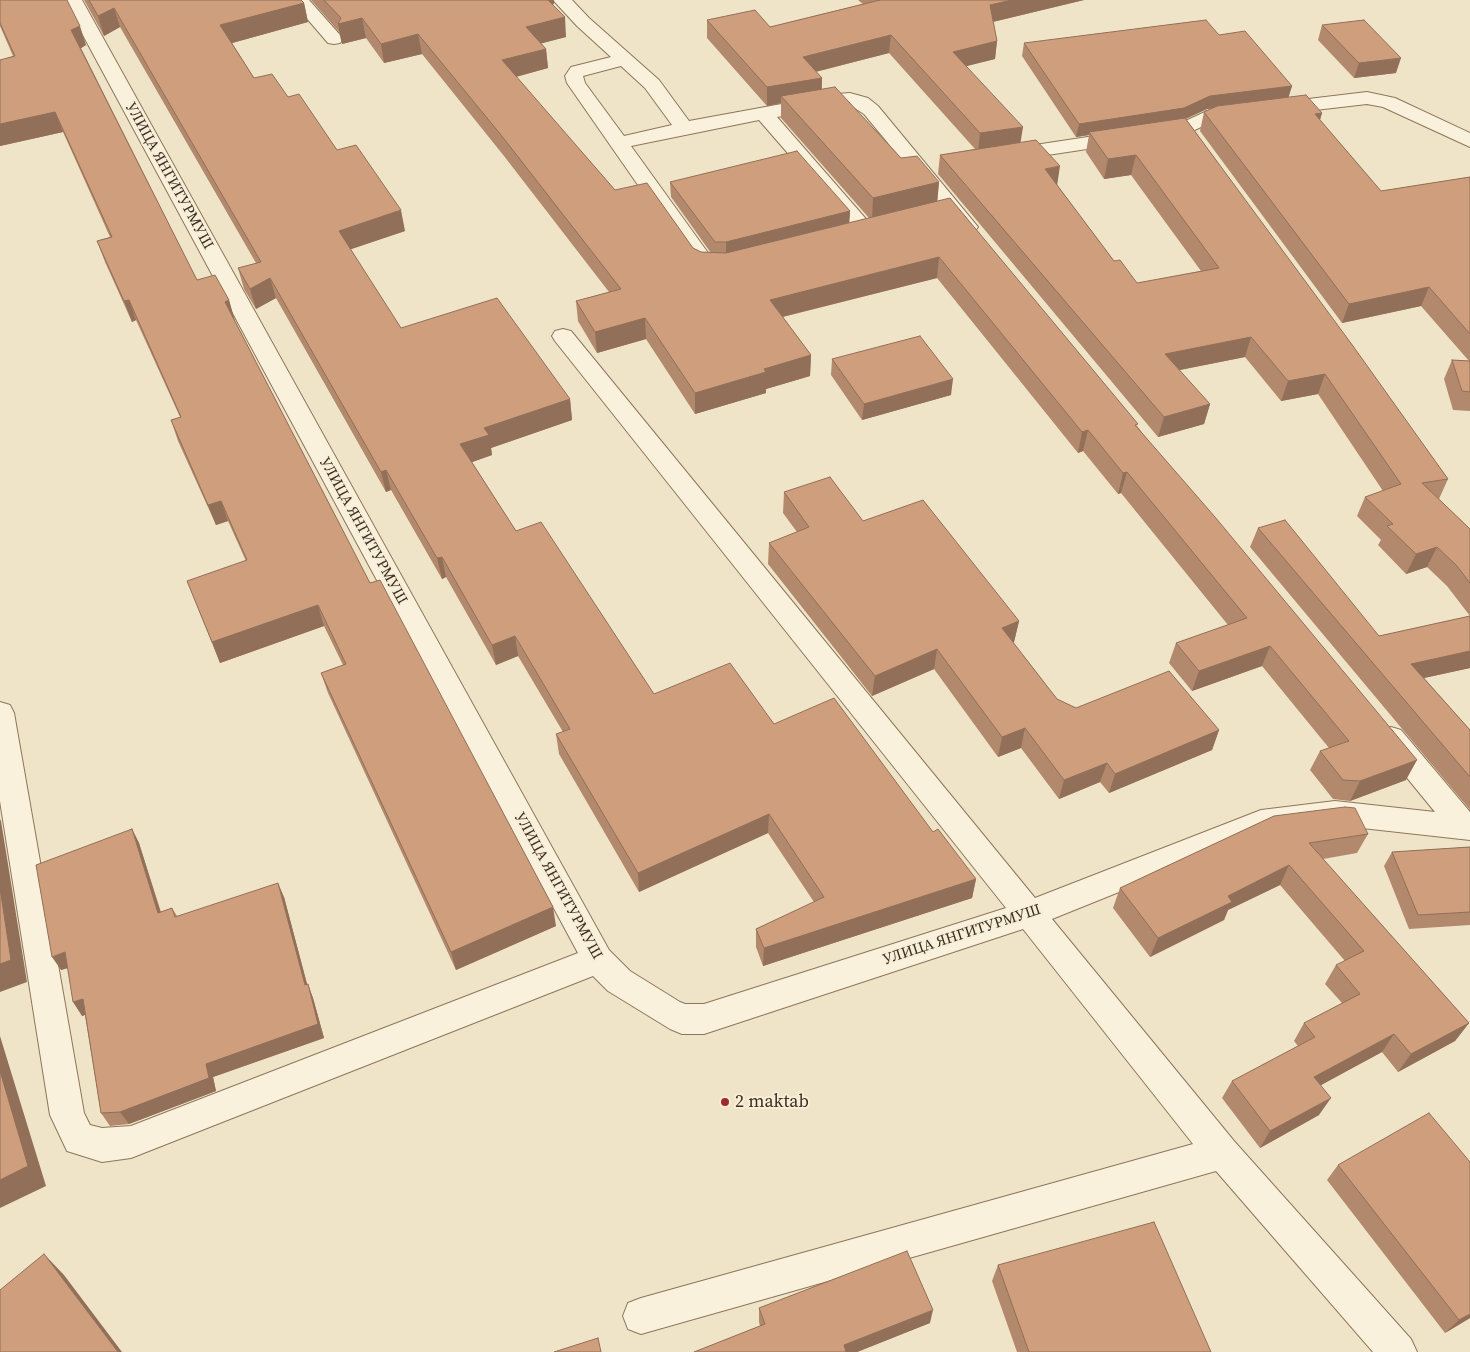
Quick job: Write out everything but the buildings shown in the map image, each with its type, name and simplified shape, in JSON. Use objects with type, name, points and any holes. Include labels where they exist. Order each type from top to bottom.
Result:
[{"type":"street","name":"УЛИЦА ЯНГИТУРМУШ","points":[[73,0],[598,960],[619,980],[669,1012],[682,1019],[704,1019],[1029,914],[1261,822],[1335,813],[1468,828]]},
{"type":"street","points":[[300,0],[334,39]]},
{"type":"street","points":[[562,0],[652,84],[684,128]]},
{"type":"street","points":[[625,59],[578,71],[574,76],[576,83],[703,262],[717,267],[744,261]]},
{"type":"street","points":[[989,158],[1191,136],[1207,117],[1346,99],[1368,98],[1400,108],[1470,141]]},
{"type":"street","points":[[619,143],[684,128],[850,99],[861,102],[871,110],[930,168],[943,212],[978,240]]},
{"type":"street","points":[[763,113],[867,231]]},
{"type":"street","points":[[563,336],[1222,1152],[1398,1352]]},
{"type":"street","points":[[0,713],[67,1116],[79,1139],[102,1145],[131,1142],[598,960]]},
{"type":"street","points":[[1377,721],[1468,828]]},
{"type":"street","points":[[641,1316],[1222,1152]]},
{"type":"place","name":"2 maktab","points":[[725,1102]]}]
